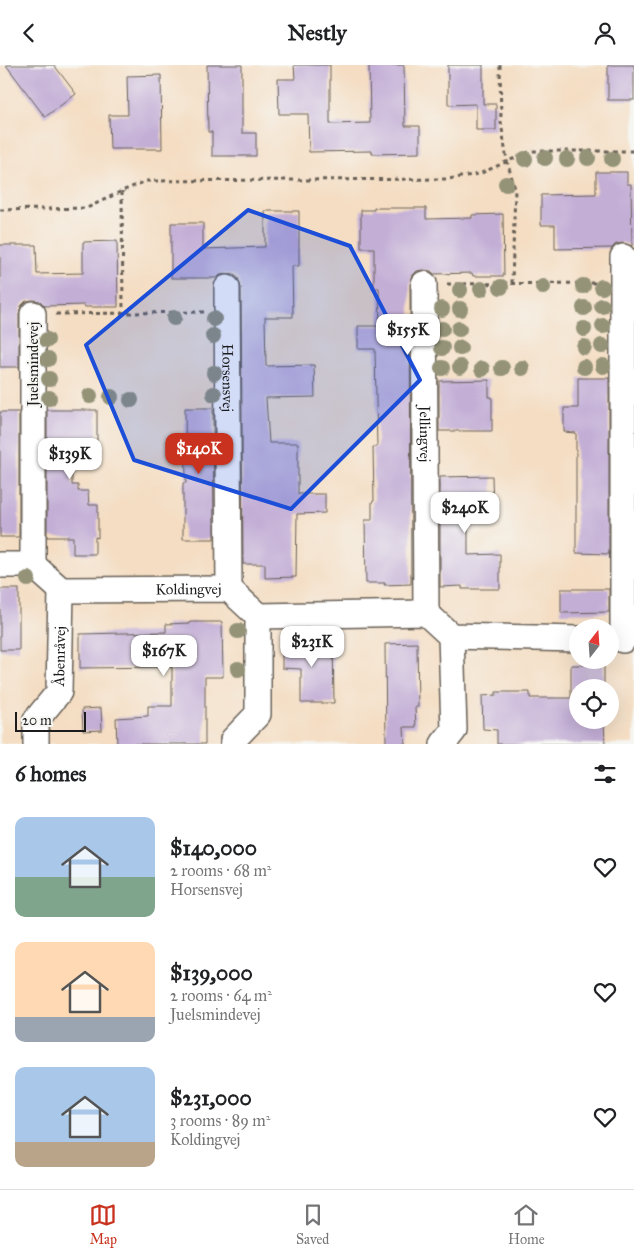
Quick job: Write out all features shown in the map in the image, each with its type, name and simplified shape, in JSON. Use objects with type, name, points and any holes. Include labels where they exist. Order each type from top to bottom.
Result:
[{"type":"street","points":[[622,643],[623,257]]},
{"type":"street","name":"Jellingvej","points":[[424,284],[426,613]]},
{"type":"street","name":"Horsensvej","points":[[227,300],[229,589]]},
{"type":"street","name":"Juelsmindevej","points":[[33,314],[33,565]]},
{"type":"street","points":[[0,565],[33,565],[61,591]]},
{"type":"street","name":"Koldingvej","points":[[61,591],[229,589],[258,615]]},
{"type":"street","name":"Åbenråvej","points":[[36,744],[36,720],[59,692],[61,591]]},
{"type":"street","points":[[233,744],[233,740],[258,714],[258,615],[426,613],[451,636],[569,639]]},
{"type":"street","points":[[444,744],[454,730],[451,636]]},
{"type":"path","points":[[500,65],[501,122],[507,161],[515,189],[512,283]]},
{"type":"path","points":[[0,209],[87,208],[146,181],[448,179],[479,174],[531,151],[634,151]]},
{"type":"path","points":[[122,191],[123,313]]},
{"type":"path","points":[[424,284],[623,283]]},
{"type":"path","points":[[33,314],[123,313],[227,300]]},
{"type":"highlighted area","points":[[248,210],[350,246],[420,380],[291,509],[134,460],[86,345]]},
{"type":"building","points":[[6,65],[54,65],[76,94],[45,117]]},
{"type":"building","points":[[207,65],[242,65],[242,133],[256,133],[256,156],[212,156],[212,132],[208,132]]},
{"type":"building","points":[[294,65],[330,65],[330,124],[370,123],[369,65],[404,65],[405,126],[420,126],[420,153],[372,154],[372,151],[309,152],[308,114],[279,114],[278,79],[295,79]]},
{"type":"building","points":[[448,65],[483,65],[483,104],[496,104],[496,130],[476,130],[476,104],[448,105]]},
{"type":"building","points":[[608,65],[634,65],[634,100],[608,100]]},
{"type":"building","points":[[161,75],[162,149],[110,149],[109,115],[128,115],[127,76]]},
{"type":"building","points":[[596,172],[627,172],[627,184],[631,184],[632,246],[623,243],[616,244],[612,248],[555,249],[555,225],[541,225],[541,195],[596,194]]},
{"type":"building","points":[[374,208],[426,208],[426,219],[472,218],[472,215],[503,214],[504,276],[473,276],[472,273],[434,274],[431,271],[423,270],[417,271],[413,275],[410,284],[411,584],[384,585],[385,583],[366,583],[365,520],[372,520],[372,502],[374,501],[373,447],[377,447],[375,349],[358,349],[358,326],[380,326],[379,288],[374,288],[374,248],[361,248],[361,210],[374,210]]},
{"type":"building","points":[[265,211],[299,211],[299,266],[292,266],[293,317],[265,317],[266,366],[314,365],[315,397],[266,398],[269,443],[298,443],[298,494],[325,494],[325,513],[297,514],[296,577],[265,578],[265,564],[243,564],[241,288],[238,278],[234,275],[226,274],[220,275],[217,278],[171,278],[171,223],[203,223],[203,249],[265,247]]},
{"type":"building","points":[[117,241],[118,307],[84,307],[84,305],[45,306],[40,301],[26,301],[21,306],[19,314],[19,367],[0,367],[0,245],[36,245],[37,274],[83,273],[83,242]]},
{"type":"building","points":[[578,378],[609,378],[609,554],[576,553],[576,433],[564,432],[564,408],[578,408]]},
{"type":"building","points":[[489,380],[489,397],[492,397],[492,431],[439,431],[439,381]]},
{"type":"building","points":[[185,408],[213,408],[214,539],[183,539],[183,483],[186,483]]},
{"type":"building","points":[[47,410],[97,410],[97,442],[72,442],[72,485],[78,485],[78,491],[88,491],[89,505],[98,505],[98,538],[95,537],[95,554],[73,554],[73,537],[47,537]]},
{"type":"building","points":[[0,412],[19,412],[19,537],[0,537]]},
{"type":"building","points":[[492,476],[493,511],[468,511],[468,555],[500,554],[500,589],[462,589],[462,586],[440,587],[440,477]]},
{"type":"building","points":[[0,589],[19,589],[19,650],[0,650]]},
{"type":"building","points":[[561,589],[609,589],[609,612],[561,613]]},
{"type":"building","points":[[222,622],[223,677],[205,677],[205,744],[117,744],[116,718],[148,716],[148,706],[172,706],[172,667],[80,668],[80,634],[166,632],[166,624]]},
{"type":"building","points":[[333,639],[334,703],[301,703],[301,669],[282,668],[282,640]]},
{"type":"building","points":[[417,643],[418,707],[415,707],[416,727],[404,727],[405,744],[386,744],[385,644]]},
{"type":"building","points":[[571,669],[604,669],[604,679],[571,679]]},
{"type":"building","points":[[496,692],[530,692],[530,698],[569,698],[569,729],[604,729],[605,744],[497,744],[497,730],[483,729],[482,696],[496,695]]},
{"type":"building","points":[[101,708],[102,730],[83,731],[82,709]]}]
